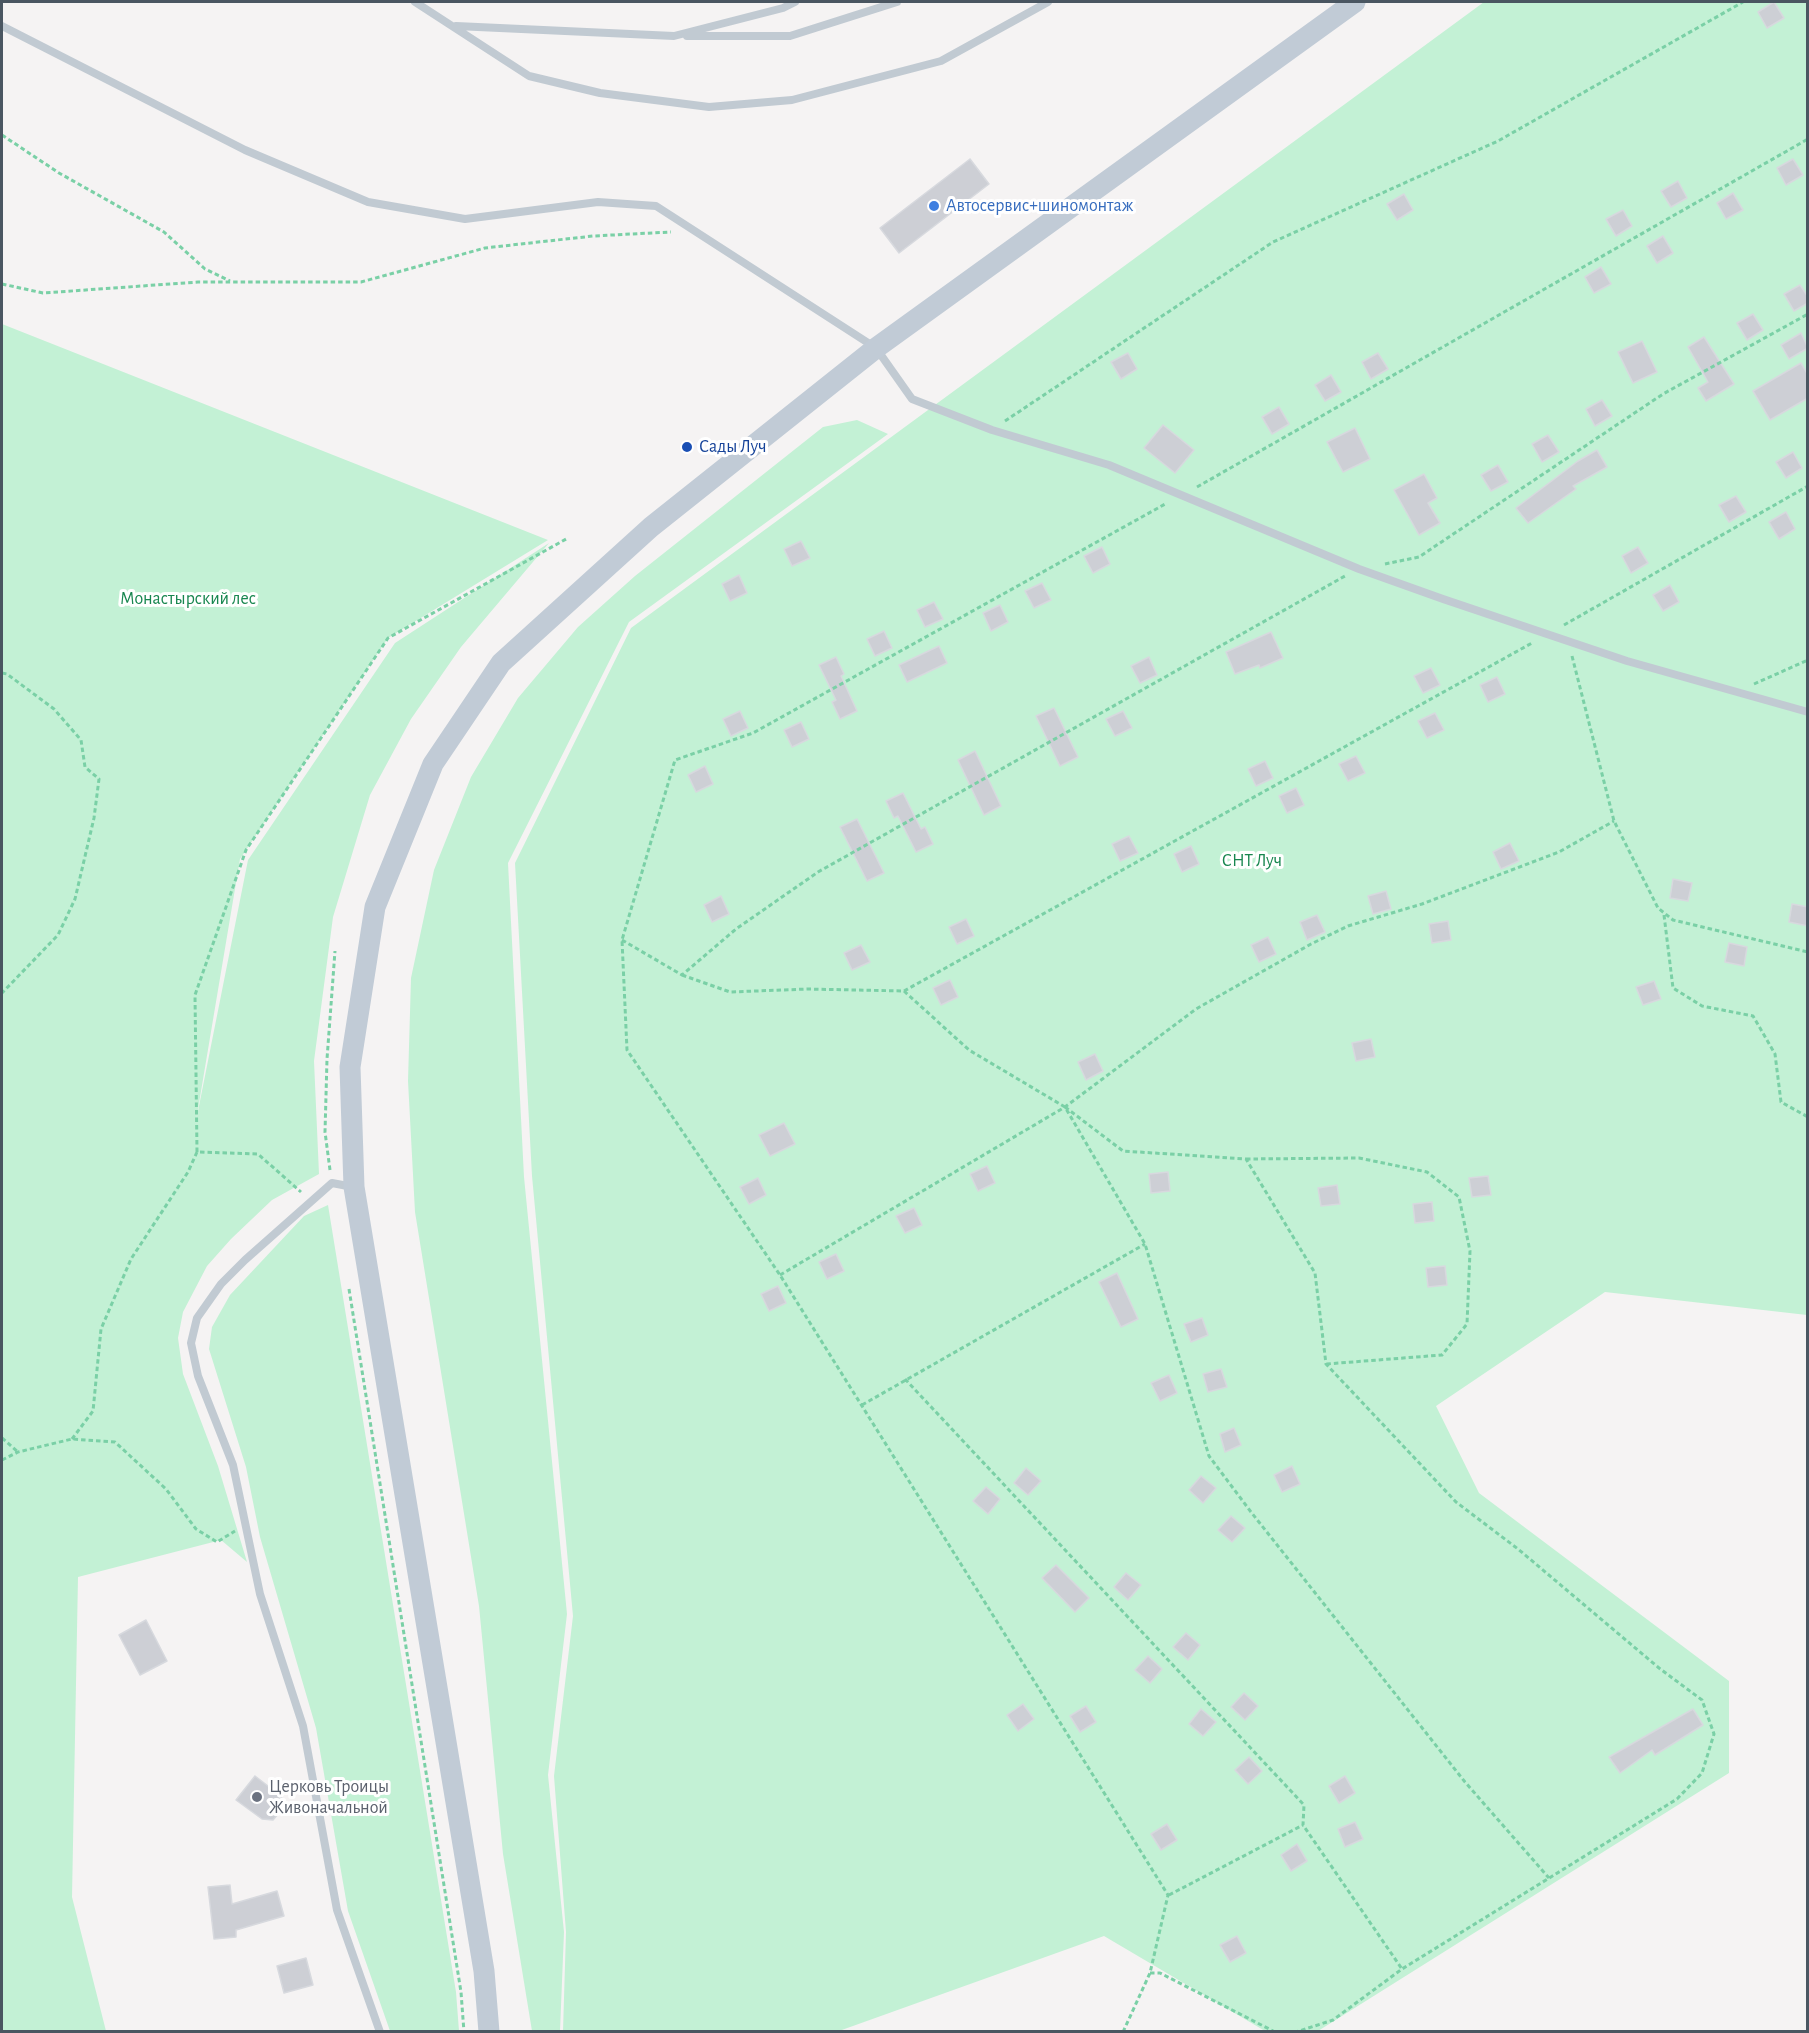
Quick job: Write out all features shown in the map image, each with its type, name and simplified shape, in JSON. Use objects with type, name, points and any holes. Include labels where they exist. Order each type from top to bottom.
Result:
[{"type":"main road","points":[[489,2031],[484,1971],[354,1187],[350,1067],[375,907],[433,764],[501,663],[651,526],[876,348],[1355,2]]},
{"type":"lane","points":[[415,2],[530,76],[600,93],[709,107],[792,100],[940,61],[1048,2]]},
{"type":"lane","points":[[674,36],[783,8],[795,2]]},
{"type":"lane","points":[[454,26],[674,36],[789,36],[897,2]]},
{"type":"lane","points":[[2,26],[245,150],[368,202],[465,219],[598,202],[656,206],[876,348],[912,399],[992,430],[1109,465],[1359,569],[1549,633],[1627,662],[1808,712]]},
{"type":"lane","points":[[354,1187],[332,1183],[221,1284],[197,1318],[191,1343],[198,1376],[233,1465],[260,1594],[303,1726],[337,1910],[380,2031]]},
{"type":"path","points":[[992,430],[1273,242],[1498,141],[1743,2]]},
{"type":"path","points":[[2,135],[59,173],[164,232],[205,268],[232,282]]},
{"type":"path","points":[[1123,2031],[1150,1973],[1168,1895],[780,1275],[627,1050],[622,940],[675,760],[753,733],[1183,495],[1808,139]]},
{"type":"path","points":[[2,284],[43,294],[198,282],[361,282],[485,248],[593,236],[670,232],[702,235]]},
{"type":"path","points":[[682,975],[736,929],[818,872],[1359,569],[1419,557],[1663,394],[1808,314]]},
{"type":"path","points":[[622,940],[682,975],[730,992],[808,989],[904,991],[1549,633],[1808,486]]},
{"type":"path","points":[[72,1439],[93,1411],[101,1329],[131,1259],[188,1172],[197,1152],[195,994],[246,850],[388,638],[568,538]]},
{"type":"path","points":[[1549,633],[1572,656],[1614,821],[1658,908],[1673,920],[1808,951]]},
{"type":"path","points":[[1733,692],[1789,671],[1808,660]]},
{"type":"path","points":[[2,673],[7,674],[54,709],[81,740],[85,767],[99,779],[94,818],[75,898],[58,935],[2,993]]},
{"type":"path","points":[[780,1275],[1065,1107],[1196,1009],[1311,944],[1348,926],[1422,904],[1559,852],[1614,821]]},
{"type":"path","points":[[1664,915],[1673,988],[1702,1006],[1753,1016],[1775,1054],[1781,1102],[1808,1117]]},
{"type":"path","points":[[904,991],[969,1050],[1065,1107],[1123,1151],[1246,1158],[1359,1158],[1427,1172],[1459,1197],[1470,1251],[1467,1324],[1461,1332],[1442,1354],[1326,1364]]},
{"type":"path","points":[[1065,1107],[1145,1244],[1209,1456],[1465,1782],[1549,1878]]},
{"type":"path","points":[[197,1152],[258,1154],[311,1201]]},
{"type":"path","points":[[1246,1158],[1315,1273],[1326,1364],[1456,1503],[1518,1549],[1659,1668],[1701,1700],[1714,1734],[1702,1773],[1677,1799],[1402,1969],[1333,2020],[1296,2031]]},
{"type":"path","points":[[862,1405],[1145,1244]]},
{"type":"path","points":[[905,1379],[1304,1805],[1303,1825],[1402,1969]]},
{"type":"path","points":[[2,1438],[18,1452]]},
{"type":"path","points":[[2,1460],[18,1452],[72,1439],[115,1442],[166,1489],[196,1529],[217,1542],[244,1525]]},
{"type":"path","points":[[1168,1895],[1303,1825]]},
{"type":"path","points":[[1150,1973],[1160,1973],[1275,2031]]},
{"type":"green space","name":"СНТ Луч","points":[[1484,2],[1807,2],[1807,1315],[1605,1292],[1436,1406],[1479,1493],[1729,1681],[1729,1773],[1318,2031],[1265,2031],[1104,1936],[839,2031],[563,2031],[566,1932],[554,1776],[573,1616],[532,1176],[515,863],[631,628]]},
{"type":"green space","name":"Монастырский лес","points":[[2,324],[548,540],[388,638],[240,859],[196,1121],[248,860],[395,643],[549,543],[461,647],[411,719],[370,795],[333,917],[314,1061],[319,1174],[272,1200],[231,1239],[207,1266],[183,1312],[178,1338],[183,1374],[218,1466],[247,1562],[221,1540],[78,1577],[72,1897],[106,2031],[2,2031]]},
{"type":"green space","points":[[857,420],[888,434],[629,622],[508,863],[524,1177],[567,1614],[548,1775],[564,1932],[560,2031],[532,2031],[503,1854],[479,1606],[415,1212],[408,1081],[411,978],[434,870],[471,777],[518,698],[578,627],[635,576],[823,427]]},
{"type":"green space","points":[[328,1205],[456,1992],[459,2031],[390,2031],[348,1911],[316,1728],[260,1537],[246,1467],[209,1349],[212,1327],[230,1295],[304,1216]]},
{"type":"building","points":[[1774,2],[1784,18],[1767,28],[1758,12]]},
{"type":"building","name":"Автосервис+шиномонтаж","points":[[970,159],[989,184],[899,253],[880,228]]},
{"type":"building","points":[[1793,159],[1803,175],[1786,185],[1777,168]]},
{"type":"building","points":[[1678,181],[1687,198],[1671,207],[1661,191]]},
{"type":"building","points":[[1733,193],[1743,210],[1726,219],[1717,203]]},
{"type":"building","points":[[1404,194],[1413,210],[1397,220],[1387,204]]},
{"type":"building","points":[[1623,210],[1632,226],[1616,236],[1606,219]]},
{"type":"building","points":[[1663,236],[1673,253],[1657,263],[1647,246]]},
{"type":"building","points":[[1601,267],[1611,284],[1594,293],[1585,277]]},
{"type":"building","points":[[1800,285],[1808,297],[1808,303],[1794,311],[1784,294]]},
{"type":"building","points":[[1753,314],[1763,330],[1747,340],[1737,323]]},
{"type":"building","points":[[1801,333],[1808,348],[1789,359],[1781,345]]},
{"type":"building","points":[[1704,337],[1734,384],[1706,401],[1698,388],[1708,382],[1688,347]]},
{"type":"building","points":[[1642,341],[1657,372],[1633,383],[1618,352]]},
{"type":"building","points":[[1128,353],[1137,369],[1121,379],[1111,362]]},
{"type":"building","points":[[1378,353],[1388,369],[1371,379],[1362,362]]},
{"type":"building","points":[[1801,363],[1808,375],[1808,398],[1770,420],[1753,391]]},
{"type":"building","points":[[1331,375],[1341,392],[1325,401],[1315,385]]},
{"type":"building","points":[[1602,400],[1612,416],[1595,426],[1586,409]]},
{"type":"building","points":[[1279,407],[1289,424],[1272,434],[1262,417]]},
{"type":"building","points":[[1163,425],[1194,450],[1175,473],[1144,448]]},
{"type":"building","points":[[1355,428],[1370,459],[1343,472],[1327,442]]},
{"type":"building","points":[[1548,435],[1559,452],[1542,462],[1532,444]]},
{"type":"building","points":[[1597,450],[1607,467],[1573,486],[1576,489],[1528,523],[1516,508],[1578,461]]},
{"type":"building","points":[[1793,452],[1802,468],[1786,478],[1776,462]]},
{"type":"building","points":[[1498,465],[1508,482],[1491,491],[1481,475]]},
{"type":"building","points":[[1424,474],[1437,498],[1428,503],[1440,523],[1419,535],[1394,490]]},
{"type":"building","points":[[1736,496],[1746,512],[1729,522],[1719,505]]},
{"type":"building","points":[[1786,512],[1795,529],[1779,539],[1769,522]]},
{"type":"building","points":[[801,541],[810,558],[792,566],[784,549]]},
{"type":"building","points":[[1102,547],[1110,564],[1093,573],[1084,556]]},
{"type":"building","points":[[1638,547],[1648,563],[1631,573],[1622,556]]},
{"type":"building","points":[[739,575],[747,593],[730,601],[722,584]]},
{"type":"building","points":[[1042,583],[1051,600],[1034,608],[1025,591]]},
{"type":"building","points":[[1670,585],[1679,602],[1663,611],[1653,595]]},
{"type":"building","points":[[934,602],[943,619],[925,627],[917,610]]},
{"type":"building","points":[[1000,605],[1008,622],[991,631],[983,613]]},
{"type":"building","points":[[884,631],[892,648],[875,656],[867,639]]},
{"type":"building","points":[[1271,632],[1283,658],[1260,668],[1259,665],[1235,674],[1226,652]]},
{"type":"building","points":[[939,646],[947,663],[907,682],[899,665]]},
{"type":"building","points":[[836,657],[844,674],[841,676],[857,711],[840,719],[832,702],[836,700],[819,665]]},
{"type":"building","points":[[1149,657],[1157,675],[1140,683],[1131,666]]},
{"type":"building","points":[[1431,668],[1440,685],[1423,693],[1414,676]]},
{"type":"building","points":[[1497,677],[1505,694],[1488,702],[1480,685]]},
{"type":"building","points":[[1054,708],[1078,757],[1060,766],[1036,716]]},
{"type":"building","points":[[740,711],[748,728],[731,736],[723,719]]},
{"type":"building","points":[[1123,711],[1132,728],[1115,736],[1106,719]]},
{"type":"building","points":[[1435,713],[1444,730],[1427,738],[1418,721]]},
{"type":"building","points":[[801,722],[809,739],[792,747],[784,730]]},
{"type":"building","points":[[975,751],[1001,806],[984,815],[958,760]]},
{"type":"building","points":[[1356,756],[1365,773],[1348,781],[1339,764]]},
{"type":"building","points":[[1265,761],[1273,778],[1256,786],[1248,769]]},
{"type":"building","points":[[705,766],[713,784],[696,792],[688,775]]},
{"type":"building","points":[[1296,788],[1304,805],[1287,813],[1279,796]]},
{"type":"building","points":[[903,793],[921,829],[925,827],[933,844],[916,852],[898,816],[894,818],[886,801]]},
{"type":"building","points":[[857,819],[884,873],[867,881],[840,827]]},
{"type":"building","points":[[1129,836],[1138,853],[1120,861],[1112,844]]},
{"type":"building","points":[[1510,843],[1519,861],[1501,869],[1493,852]]},
{"type":"building","points":[[1191,846],[1199,864],[1182,872],[1174,854]]},
{"type":"building","points":[[1673,879],[1692,883],[1688,901],[1670,898]]},
{"type":"building","points":[[1386,891],[1391,909],[1373,914],[1368,896]]},
{"type":"building","points":[[721,896],[729,914],[712,922],[704,905]]},
{"type":"building","points":[[1792,904],[1808,907],[1808,926],[1789,922]]},
{"type":"building","points":[[1317,915],[1325,932],[1307,940],[1300,922]]},
{"type":"building","points":[[966,919],[974,936],[957,944],[949,927]]},
{"type":"building","points":[[1448,921],[1451,940],[1432,943],[1429,924]]},
{"type":"building","points":[[1268,937],[1276,954],[1259,962],[1251,945]]},
{"type":"building","points":[[1729,943],[1747,947],[1744,966],[1725,962]]},
{"type":"building","points":[[861,945],[870,962],[852,970],[844,953]]},
{"type":"building","points":[[950,980],[958,997],[941,1005],[933,988]]},
{"type":"building","points":[[1654,981],[1661,999],[1643,1005],[1636,987]]},
{"type":"building","points":[[1371,1039],[1375,1057],[1356,1061],[1352,1043]]},
{"type":"building","points":[[1095,1054],[1103,1071],[1086,1080],[1078,1062]]},
{"type":"building","points":[[784,1123],[795,1144],[770,1156],[759,1135]]},
{"type":"building","points":[[987,1166],[995,1183],[978,1191],[970,1174]]},
{"type":"building","points":[[1168,1172],[1170,1191],[1151,1193],[1149,1174]]},
{"type":"building","points":[[1488,1176],[1491,1195],[1472,1197],[1469,1178]]},
{"type":"building","points":[[758,1178],[766,1195],[749,1204],[740,1187]]},
{"type":"building","points":[[1337,1185],[1340,1204],[1321,1206],[1318,1188]]},
{"type":"building","points":[[1432,1202],[1434,1221],[1415,1223],[1413,1204]]},
{"type":"building","points":[[914,1208],[922,1225],[905,1233],[896,1216]]},
{"type":"building","points":[[836,1254],[844,1271],[827,1279],[819,1262]]},
{"type":"building","points":[[1445,1266],[1447,1285],[1428,1287],[1426,1268]]},
{"type":"building","points":[[1117,1273],[1138,1319],[1121,1327],[1099,1282]]},
{"type":"building","points":[[778,1286],[786,1303],[769,1311],[761,1294]]},
{"type":"building","points":[[1202,1318],[1208,1335],[1191,1342],[1184,1324]]},
{"type":"building","points":[[1221,1369],[1227,1387],[1208,1392],[1203,1374]]},
{"type":"building","points":[[1169,1375],[1177,1393],[1160,1401],[1151,1383]]},
{"type":"building","points":[[1234,1428],[1241,1445],[1225,1452],[1220,1434]]},
{"type":"building","points":[[1292,1466],[1300,1484],[1282,1492],[1274,1475]]},
{"type":"building","points":[[1026,1468],[1041,1481],[1028,1495],[1014,1483]]},
{"type":"building","points":[[1201,1476],[1216,1488],[1203,1503],[1189,1490]]},
{"type":"building","points":[[986,1487],[1000,1499],[988,1514],[973,1501]]},
{"type":"building","points":[[1231,1516],[1245,1528],[1232,1542],[1218,1530]]},
{"type":"building","points":[[1056,1565],[1089,1598],[1075,1612],[1042,1578]]},
{"type":"building","points":[[1126,1573],[1141,1585],[1128,1600],[1114,1587]]},
{"type":"building","points":[[146,1620],[167,1661],[140,1675],[119,1635]]},
{"type":"building","points":[[1186,1633],[1200,1645],[1188,1660],[1173,1647]]},
{"type":"building","points":[[1148,1656],[1162,1669],[1150,1683],[1135,1670]]},
{"type":"building","points":[[1244,1693],[1258,1706],[1245,1720],[1231,1707]]},
{"type":"building","points":[[1023,1704],[1034,1719],[1018,1731],[1007,1715]]},
{"type":"building","points":[[1086,1706],[1096,1722],[1080,1732],[1070,1716]]},
{"type":"building","points":[[1201,1709],[1216,1722],[1203,1736],[1189,1724]]},
{"type":"building","points":[[1693,1709],[1703,1725],[1655,1755],[1652,1750],[1620,1773],[1609,1757]]},
{"type":"building","points":[[1249,1757],[1262,1771],[1248,1784],[1235,1770]]},
{"type":"building","points":[[255,1776],[281,1796],[284,1807],[273,1820],[262,1819],[236,1800]]},
{"type":"building","points":[[1345,1776],[1355,1793],[1339,1803],[1329,1786]]},
{"type":"building","points":[[1355,1822],[1363,1839],[1345,1847],[1338,1829]]},
{"type":"building","points":[[1167,1824],[1177,1840],[1161,1850],[1151,1834]]},
{"type":"building","points":[[1297,1844],[1307,1861],[1291,1871],[1281,1855]]},
{"type":"building","points":[[230,1885],[232,1904],[277,1891],[284,1916],[236,1930],[236,1937],[214,1939],[208,1887]]},
{"type":"building","points":[[1237,1936],[1246,1953],[1230,1962],[1220,1945]]},
{"type":"building","points":[[306,1958],[313,1985],[284,1993],[277,1966]]},
{"type":"place","name":"Автосервис+шиномонтаж","points":[[934,206]]},
{"type":"place","name":"Сады Луч","points":[[687,447]]},
{"type":"place","name":"Церковь Троицы Живоначальной","points":[[257,1797]]}]
